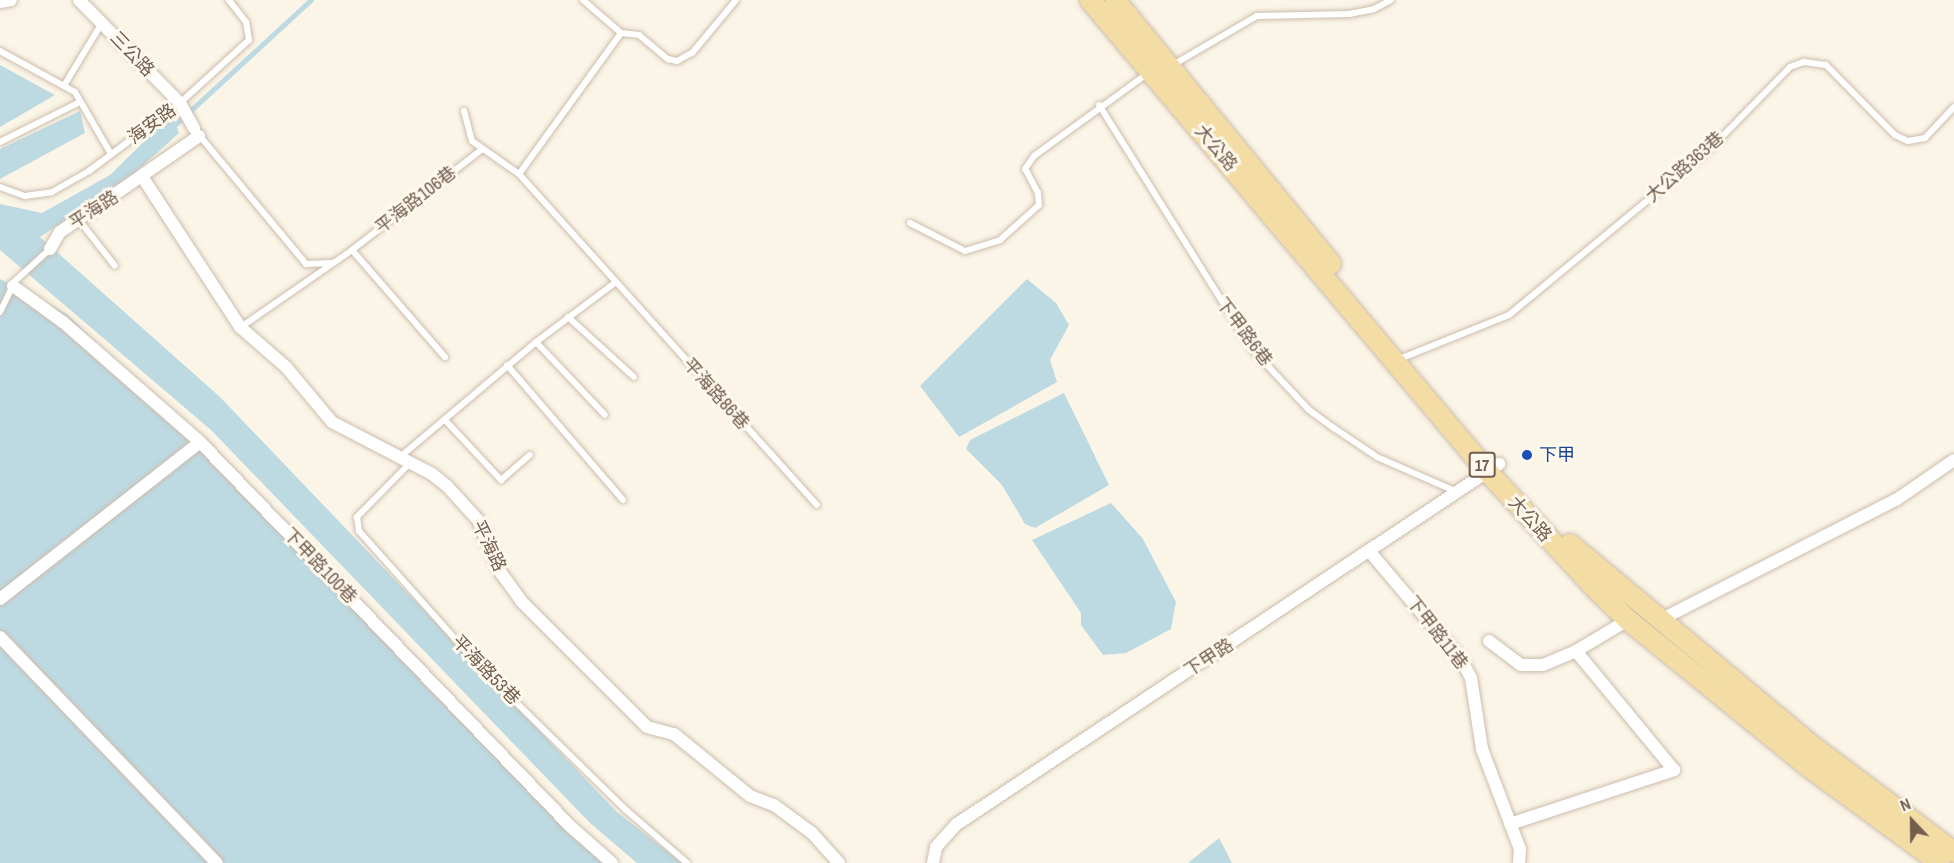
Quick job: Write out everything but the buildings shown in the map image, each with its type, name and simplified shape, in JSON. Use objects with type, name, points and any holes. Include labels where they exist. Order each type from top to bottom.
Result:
[{"type":"main road","name":"大公路","points":[[1090,0],[1150,72],[1628,620],[1809,767],[1940,863]]},
{"type":"main road","name":"大公路","points":[[1115,0],[1399,358]]},
{"type":"main road","name":"大公路","points":[[1493,467],[1576,551],[1815,748],[1954,852]]},
{"type":"street","points":[[0,2],[11,0]]},
{"type":"street","name":"三公路","points":[[79,0],[182,106],[196,132]]},
{"type":"street","name":"平海路","points":[[50,249],[60,232],[143,178],[196,132]]},
{"type":"street","name":"平海路","points":[[143,178],[240,327],[286,367],[332,422],[432,474],[471,510],[501,573],[521,601],[647,727],[654,732],[674,734],[750,796],[774,805],[812,832],[839,863]]},
{"type":"street","name":"下甲路100巷","points":[[14,284],[63,322],[200,442],[570,826],[612,863]]},
{"type":"street","points":[[0,599],[200,442]]},
{"type":"street","points":[[1660,620],[1896,500],[1954,460]]},
{"type":"street","name":"下甲路","points":[[932,862],[941,841],[957,824],[1370,552],[1455,491],[1493,467]]},
{"type":"street","name":"下甲路11巷","points":[[1370,552],[1462,661],[1471,678],[1482,748],[1520,849],[1519,863]]},
{"type":"street","points":[[1489,641],[1521,665],[1543,665],[1576,651],[1628,620]]},
{"type":"street","points":[[0,637],[217,863]]},
{"type":"street","points":[[1510,824],[1674,770],[1576,651]]},
{"type":"lane","name":"海安路","points":[[0,187],[25,196],[42,196],[80,177],[182,106],[249,40],[246,22],[229,0]]},
{"type":"lane","points":[[583,0],[621,33],[639,35],[677,61],[693,52],[736,0]]},
{"type":"lane","points":[[910,223],[965,250],[999,240],[1039,205],[1038,193],[1027,177],[1028,163],[1099,105],[1150,72],[1169,66],[1257,16],[1349,14],[1374,9],[1390,0]]},
{"type":"lane","points":[[64,84],[102,23]]},
{"type":"lane","points":[[519,174],[621,33]]},
{"type":"lane","points":[[0,51],[64,84],[80,102],[111,154]]},
{"type":"lane","name":"大公路363巷","points":[[1399,358],[1436,346],[1467,329],[1509,315],[1713,146],[1790,68],[1804,63],[1826,65],[1895,135],[1908,141],[1925,138],[1954,107]]},
{"type":"lane","points":[[0,142],[80,102]]},
{"type":"lane","name":"下甲路6巷","points":[[1099,105],[1252,349],[1309,410],[1334,428],[1377,457],[1455,491]]},
{"type":"lane","points":[[464,111],[472,141],[481,150]]},
{"type":"lane","points":[[196,132],[306,264],[333,263]]},
{"type":"lane","name":"平海路86巷","points":[[481,150],[519,174],[817,505]]},
{"type":"lane","name":"平海路106巷","points":[[240,327],[351,250],[481,150]]},
{"type":"lane","points":[[79,220],[115,266]]},
{"type":"lane","points":[[0,312],[14,284],[50,249]]},
{"type":"lane","points":[[351,250],[445,357]]},
{"type":"lane","points":[[405,460],[507,365],[616,282]]},
{"type":"lane","points":[[568,317],[634,377]]},
{"type":"lane","points":[[536,342],[605,415]]},
{"type":"lane","points":[[507,365],[623,500]]},
{"type":"lane","points":[[446,421],[501,480],[530,455]]},
{"type":"lane","name":"平海路53巷","points":[[405,460],[357,517],[359,531],[483,670],[626,810],[687,863]]},
{"type":"water","points":[[0,65],[55,95],[0,127]]},
{"type":"water","points":[[80,111],[85,133],[0,179],[0,149]]},
{"type":"water","points":[[172,114],[179,133],[129,178],[40,237],[220,397],[617,812],[682,863],[637,863],[590,823],[211,430],[0,250],[0,204],[42,213],[110,175]]},
{"type":"water","points":[[0,279],[67,314],[231,476],[568,833],[607,863],[0,863]]},
{"type":"water","points":[[1027,279],[1056,303],[1069,325],[1050,360],[1057,382],[959,437],[920,386]]},
{"type":"water","points":[[1064,393],[1109,485],[1035,528],[1025,524],[1002,485],[966,449],[970,440]]},
{"type":"water","points":[[1111,503],[1143,539],[1176,602],[1171,629],[1126,653],[1103,655],[1081,625],[1081,613],[1032,540]]},
{"type":"water","points":[[1219,838],[1232,863],[1188,863]]},
{"type":"waterway","points":[[176,124],[311,0]]},
{"type":"place","name":"下甲","points":[[1527,455]]}]
